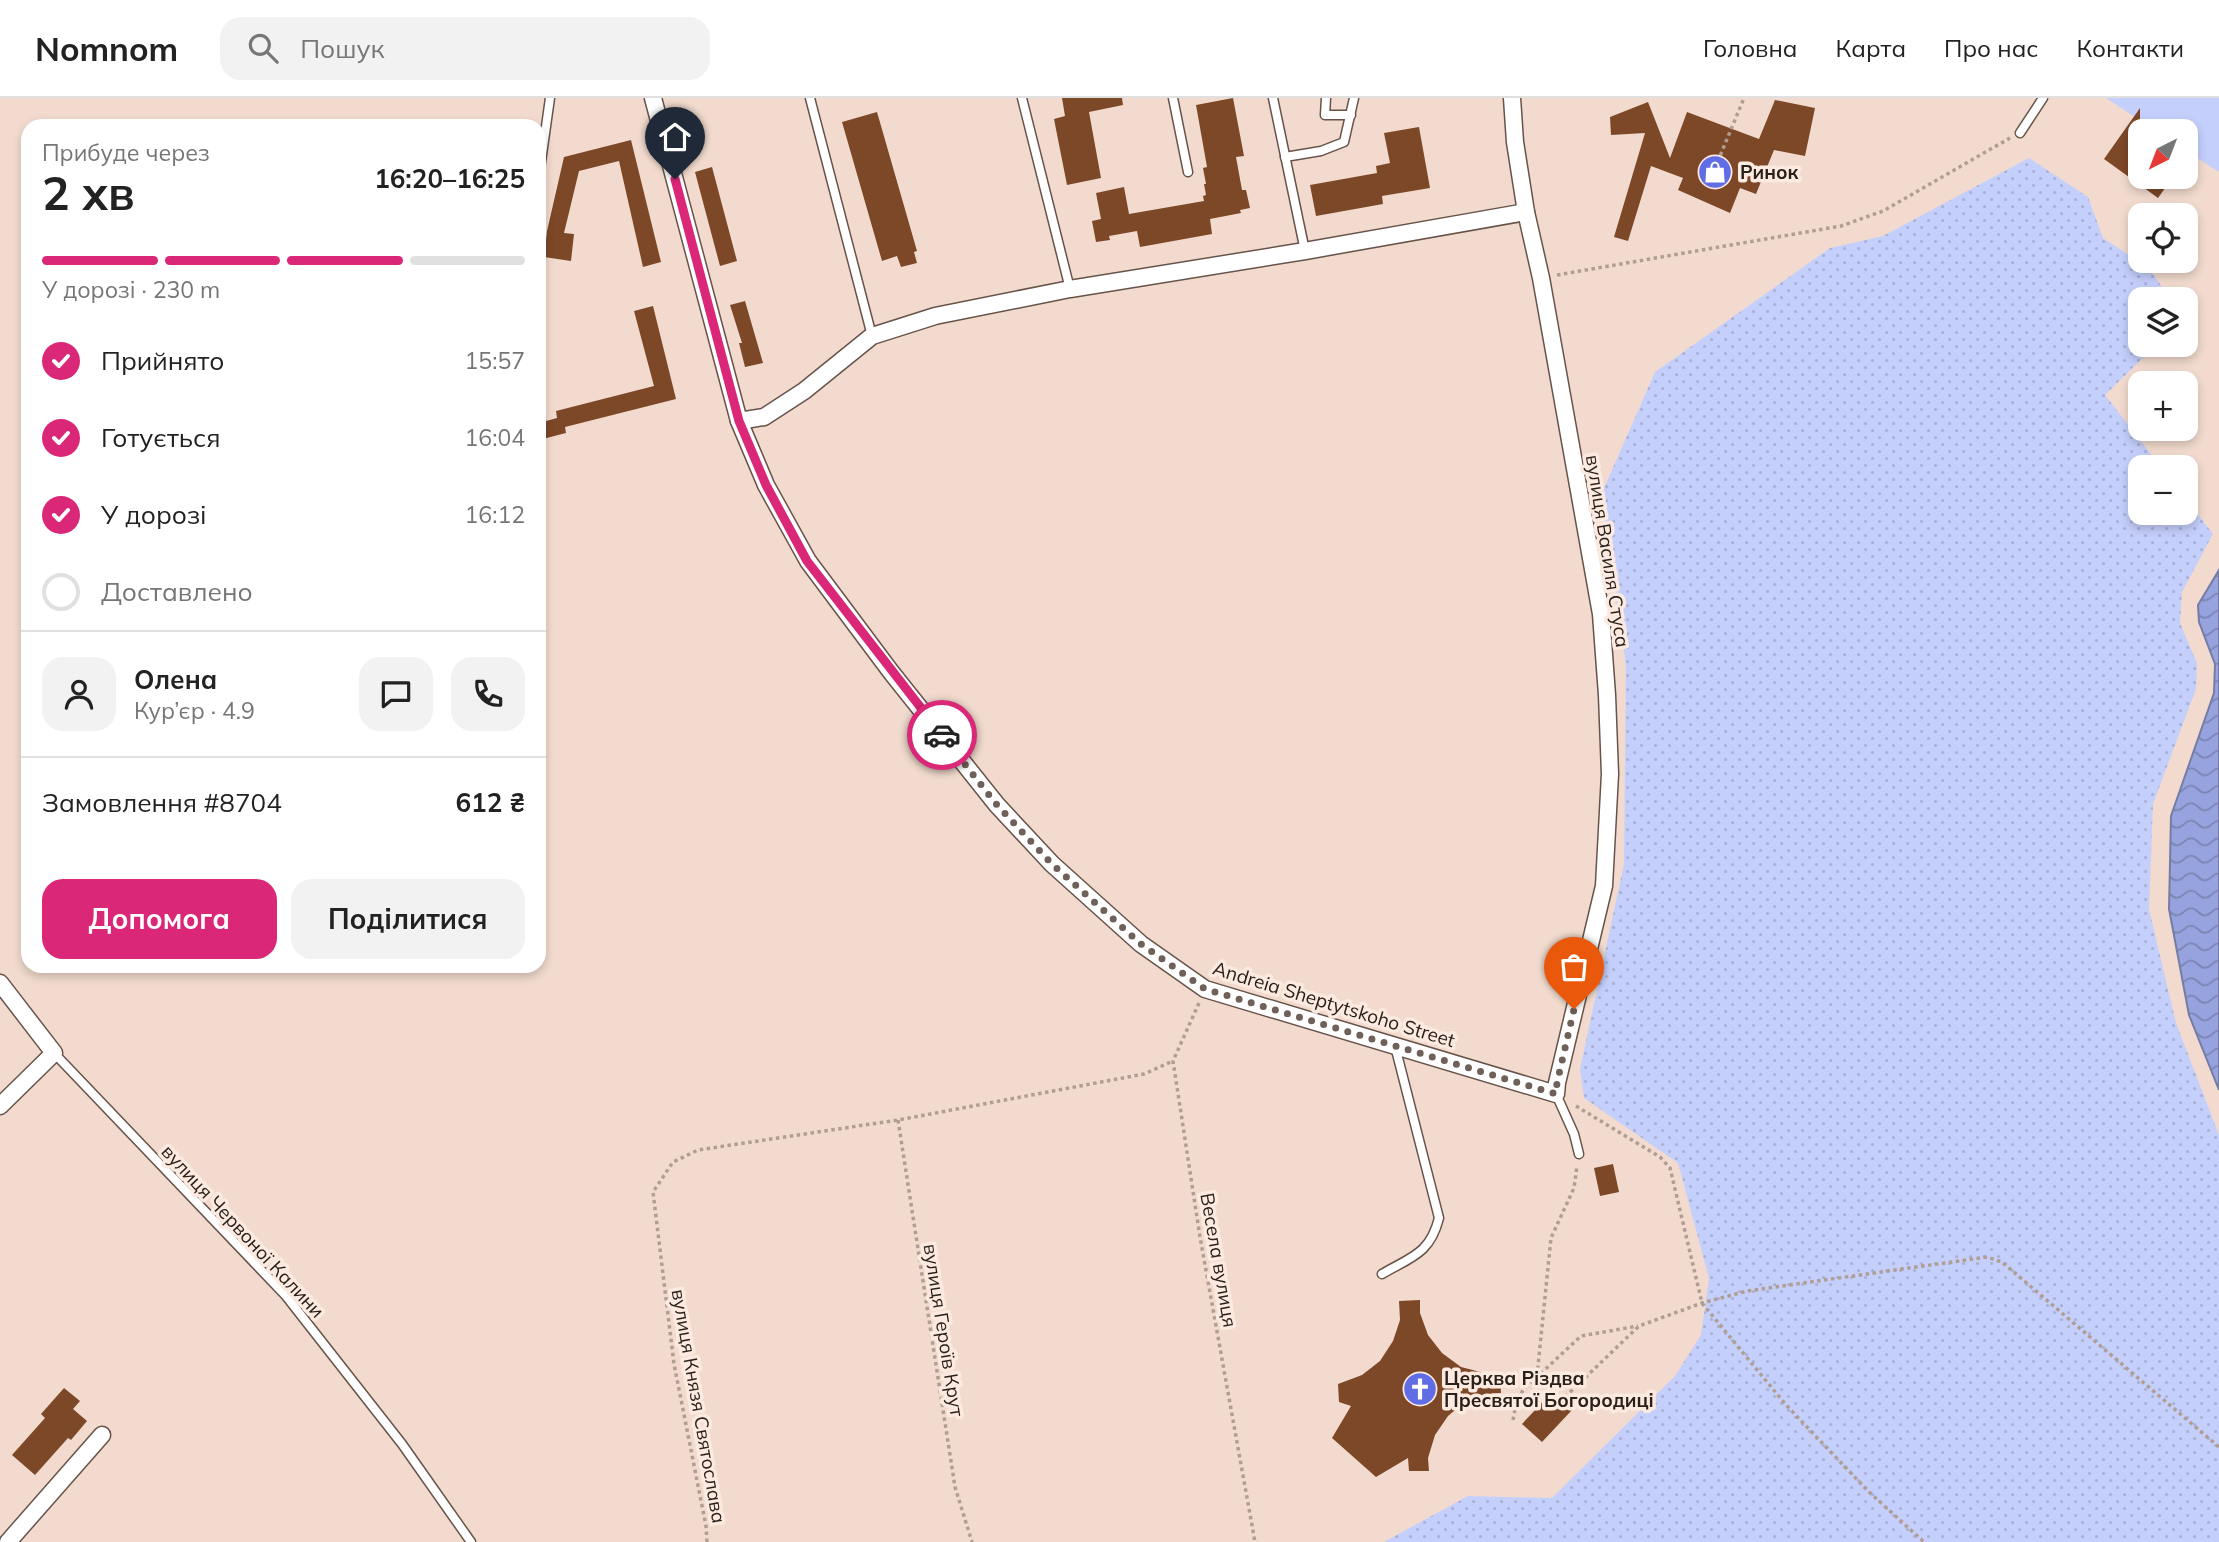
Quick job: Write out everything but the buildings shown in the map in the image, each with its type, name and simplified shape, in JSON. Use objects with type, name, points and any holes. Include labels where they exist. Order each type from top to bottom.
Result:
[{"type":"street","name":"Andreia Sheptytskoho Street","points":[[653,98],[739,421],[766,485],[807,561],[997,805],[1052,864],[1141,944],[1205,989],[1556,1094]]},
{"type":"street","name":"вулиця Василя Стуса","points":[[1512,98],[1515,142],[1526,212],[1541,278],[1601,614],[1608,695],[1610,774],[1604,886],[1556,1094]]},
{"type":"street","points":[[739,421],[764,417],[804,391],[872,336],[935,316],[1070,289],[1526,212]]},
{"type":"street","points":[[0,983],[54,1053],[0,1106]]},
{"type":"street","points":[[8,1542],[102,1435]]},
{"type":"lane","points":[[546,126],[550,98]]},
{"type":"lane","points":[[810,98],[872,336]]},
{"type":"lane","points":[[1022,98],[1070,289]]},
{"type":"lane","points":[[1173,98],[1188,172]]},
{"type":"lane","points":[[1273,98],[1305,251]]},
{"type":"lane","points":[[1326,98],[1325,115],[1350,115]]},
{"type":"lane","points":[[1285,156],[1321,151],[1344,142],[1354,98]]},
{"type":"lane","points":[[2020,133],[2043,98]]},
{"type":"lane","points":[[1382,1274],[1421,1251],[1435,1236],[1439,1218],[1395,1046]]},
{"type":"lane","name":"вулиця Червоної Калини","points":[[54,1053],[286,1296],[402,1444],[471,1542]]},
{"type":"lane","points":[[1556,1094],[1574,1134],[1579,1154]]},
{"type":"path","points":[[1715,167],[1744,98]]},
{"type":"path","points":[[1541,278],[1841,226],[1883,211],[2020,133]]},
{"type":"path","points":[[898,1120],[1144,1073],[1173,1061],[1205,989]]},
{"type":"path","name":"Весела вулиця","points":[[1173,1061],[1200,1237],[1255,1542]]},
{"type":"path","points":[[1556,1094],[1660,1157],[1670,1168],[1702,1303],[1786,1405],[1868,1491],[1924,1542]]},
{"type":"path","name":"вулиця Князя Святослава","points":[[707,1542],[674,1364],[653,1192],[673,1162],[698,1150],[898,1120]]},
{"type":"path","name":"вулиця Героїв Крут","points":[[898,1120],[955,1487],[972,1542]]},
{"type":"path","points":[[1537,1376],[1551,1238],[1574,1188],[1579,1154]]},
{"type":"path","points":[[1513,1420],[1516,1404],[1523,1390],[1581,1336],[1639,1326],[1702,1303],[1747,1292],[1987,1257],[2001,1262],[2219,1447]]},
{"type":"path","points":[[1565,1397],[1639,1326]]},
{"type":"shaded area","points":[[2106,98],[2219,98],[2219,172],[2198,159],[2198,119],[2138,119]]},
{"type":"shaded area","points":[[2029,158],[2088,197],[2103,238],[2128,254],[2128,273],[2152,273],[2162,287],[2128,287],[2128,357],[2144,357],[2105,395],[2128,425],[2128,441],[2141,441],[2152,455],[2128,455],[2128,525],[2198,525],[2198,515],[2213,534],[2182,592],[2180,623],[2197,663],[2196,689],[2153,804],[2149,909],[2176,1023],[2219,1135],[2219,1542],[1384,1542],[1468,1496],[1552,1498],[1675,1376],[1701,1335],[1709,1278],[1678,1163],[1584,1098],[1580,1069],[1624,864],[1626,665],[1601,495],[1655,372],[1830,248],[1883,236]]},
{"type":"water","points":[[2219,570],[2219,1090],[2189,1015],[2169,909],[2171,816],[2214,693],[2215,664],[2199,622],[2198,605]]},
{"type":"way so far","points":[[942,735],[997,805],[1052,864],[1141,944],[1205,989],[1556,1094],[1574,1009]]},
{"type":"place","name":"Ринок","points":[[1715,172]]},
{"type":"place","name":"Церква Різдва Пресвятої Богородиці","points":[[1420,1389]]},
{"type":"route","points":[[675,179],[739,421],[766,485],[807,561],[942,735]]}]
